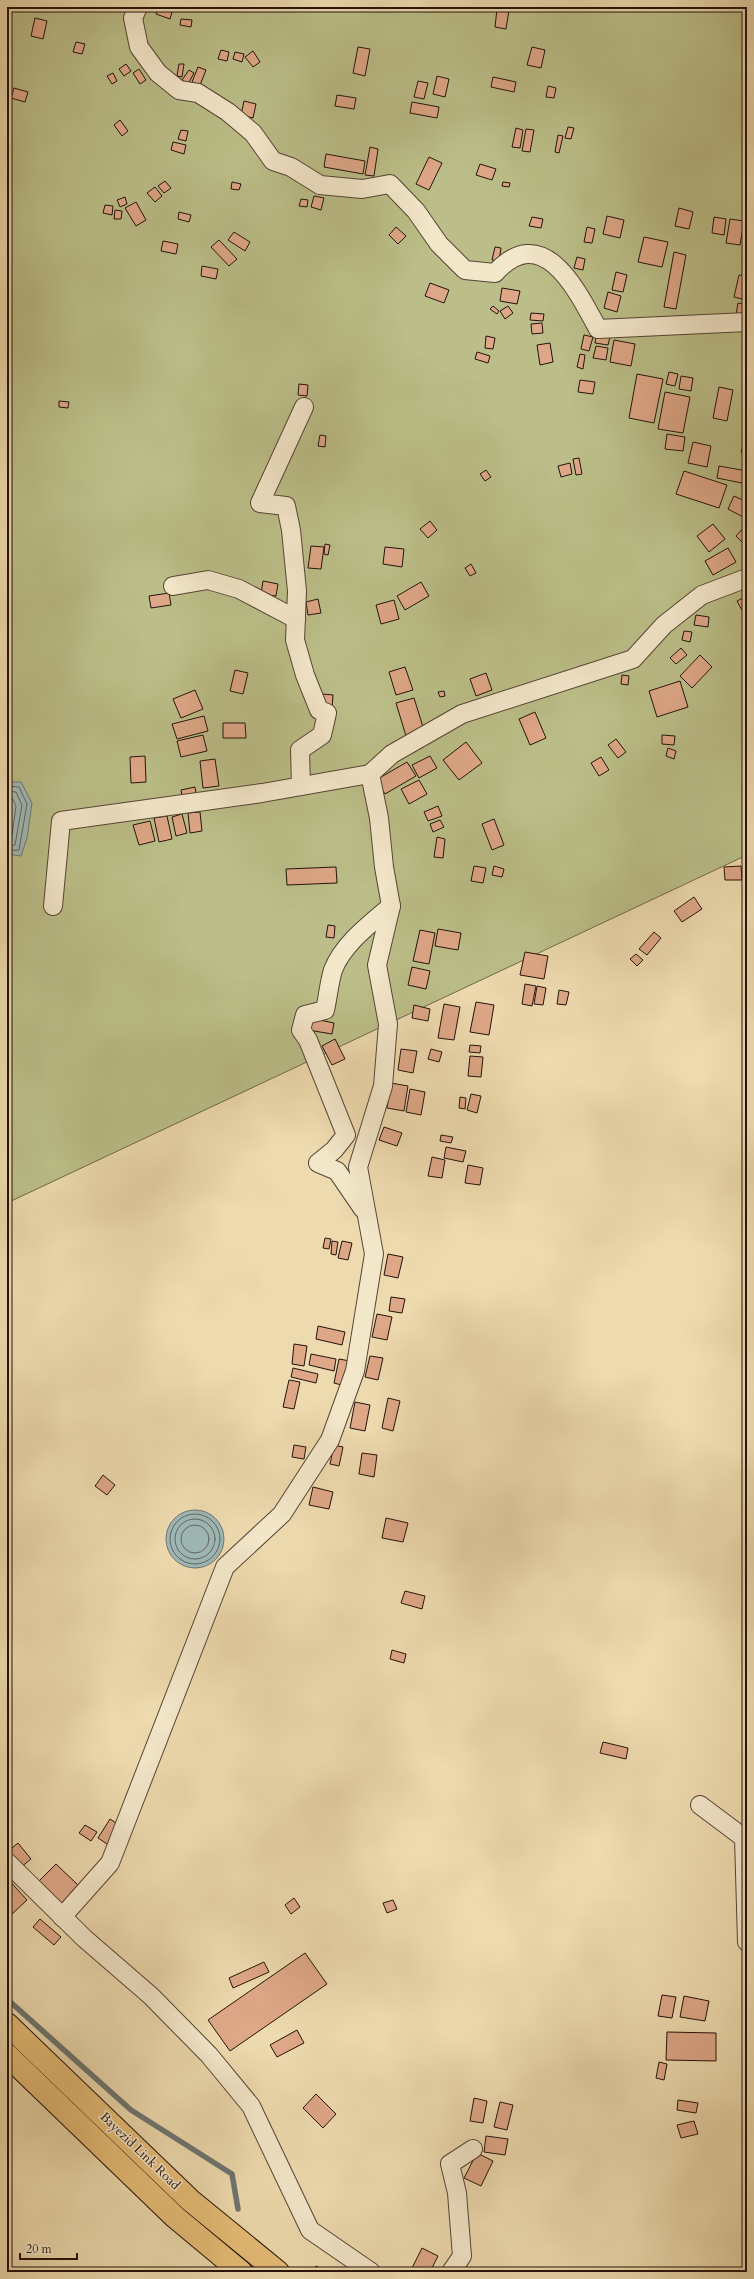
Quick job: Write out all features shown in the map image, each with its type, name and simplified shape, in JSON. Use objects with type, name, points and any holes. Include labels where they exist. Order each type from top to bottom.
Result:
[{"type":"main road","name":"Bayezid Link Road","points":[[7,2024],[190,2200],[278,2272]]},
{"type":"main road","name":"Bayezid Link Road","points":[[7,2055],[175,2217],[240,2272]]},
{"type":"street","points":[[138,7],[134,18],[139,47],[164,77],[179,90],[198,93],[228,112],[253,133],[273,161],[291,167],[320,185],[362,189],[390,184],[416,210],[439,244],[465,270],[495,273],[507,260],[526,253],[543,256],[565,273],[598,329],[747,322]]},
{"type":"street","points":[[301,786],[300,750],[322,735],[327,713],[319,710],[305,675],[295,640],[297,591],[291,530],[286,506],[260,503],[304,407]]},
{"type":"street","points":[[53,906],[61,821],[301,786],[370,774],[392,754],[462,714],[633,659],[664,625],[702,595],[747,578]]},
{"type":"street","points":[[173,586],[208,580],[239,589],[296,619]]},
{"type":"street","points":[[62,1917],[110,1863],[225,1567],[282,1514],[330,1440],[355,1371],[374,1254],[358,1167],[383,1086],[388,1024],[378,965],[391,906],[384,867],[379,818],[370,774]]},
{"type":"street","points":[[367,1214],[337,1171],[318,1163],[334,1150],[346,1135],[308,1040],[301,1030],[305,1015],[325,1010],[333,971],[340,957],[359,933],[391,906]]},
{"type":"street","points":[[700,1805],[744,1838],[747,1942]]},
{"type":"street","points":[[7,1862],[62,1917],[151,1996],[209,2055],[251,2106],[310,2230],[370,2272]]},
{"type":"street","points":[[451,2272],[462,2256],[457,2193],[450,2164],[473,2149]]},
{"type":"green space","points":[[7,7],[747,7],[747,855],[7,1203]]},
{"type":"water","points":[[7,782],[21,782],[32,803],[27,838],[21,856],[7,854]]},
{"type":"water","points":[[189,1510],[201,1510],[216,1518],[224,1533],[224,1545],[216,1560],[201,1568],[189,1568],[174,1560],[166,1545],[166,1533],[174,1518]]},
{"type":"building","points":[[158,8],[172,12],[170,19],[156,14]]},
{"type":"building","points":[[497,9],[509,10],[506,29],[495,27]]},
{"type":"building","points":[[35,18],[47,21],[43,39],[31,36]]},
{"type":"building","points":[[181,19],[192,20],[191,27],[180,25]]},
{"type":"building","points":[[76,42],[85,44],[82,54],[73,52]]},
{"type":"building","points":[[358,47],[370,49],[365,76],[353,73]]},
{"type":"building","points":[[532,47],[545,50],[541,68],[527,65]]},
{"type":"building","points":[[221,50],[229,52],[227,61],[218,59]]},
{"type":"building","points":[[253,51],[260,62],[253,67],[245,57]]},
{"type":"building","points":[[235,52],[244,54],[242,62],[233,59]]},
{"type":"building","points":[[126,64],[131,71],[124,76],[119,69]]},
{"type":"building","points":[[179,64],[184,64],[182,77],[177,76]]},
{"type":"building","points":[[198,67],[206,70],[200,85],[192,82]]},
{"type":"building","points":[[139,69],[146,80],[140,84],[133,73]]},
{"type":"building","points":[[189,70],[194,73],[188,84],[182,80]]},
{"type":"building","points":[[113,73],[117,81],[112,84],[107,76]]},
{"type":"building","points":[[437,76],[449,79],[445,97],[433,94]]},
{"type":"building","points":[[493,77],[516,82],[514,92],[491,87]]},
{"type":"building","points":[[418,81],[428,83],[424,99],[414,97]]},
{"type":"building","points":[[548,86],[556,88],[554,98],[546,97]]},
{"type":"building","points":[[14,88],[28,92],[25,102],[11,98]]},
{"type":"building","points":[[337,95],[356,98],[354,109],[335,106]]},
{"type":"building","points":[[244,101],[256,104],[253,118],[241,115]]},
{"type":"building","points":[[412,102],[439,107],[437,118],[410,113]]},
{"type":"building","points":[[120,120],[128,131],[122,136],[114,125]]},
{"type":"building","points":[[568,127],[574,128],[571,139],[565,138]]},
{"type":"building","points":[[516,128],[523,130],[520,148],[512,147]]},
{"type":"building","points":[[526,129],[534,130],[530,152],[522,151]]},
{"type":"building","points":[[181,130],[188,131],[186,141],[178,139]]},
{"type":"building","points":[[558,135],[563,136],[559,153],[555,152]]},
{"type":"building","points":[[173,142],[186,145],[184,154],[171,150]]},
{"type":"building","points":[[370,147],[378,149],[374,176],[365,175]]},
{"type":"building","points":[[326,154],[365,161],[363,174],[324,167]]},
{"type":"building","points":[[429,157],[442,163],[429,190],[416,184]]},
{"type":"building","points":[[480,164],[496,169],[492,180],[476,175]]},
{"type":"building","points":[[165,181],[171,188],[164,193],[158,186]]},
{"type":"building","points":[[232,182],[241,184],[239,190],[231,189]]},
{"type":"building","points":[[503,182],[510,183],[509,187],[502,186]]},
{"type":"building","points":[[155,187],[162,196],[155,202],[147,193]]},
{"type":"building","points":[[314,196],[324,198],[321,210],[311,207]]},
{"type":"building","points":[[125,197],[127,204],[120,207],[117,200]]},
{"type":"building","points":[[301,199],[308,200],[307,207],[299,206]]},
{"type":"building","points":[[136,202],[146,220],[136,226],[125,208]]},
{"type":"building","points":[[105,205],[113,206],[112,215],[103,213]]},
{"type":"building","points":[[679,208],[693,212],[689,229],[675,226]]},
{"type":"building","points":[[115,210],[122,211],[121,219],[114,219]]},
{"type":"building","points":[[179,212],[191,215],[189,222],[178,219]]},
{"type":"building","points":[[607,216],[624,220],[620,238],[603,234]]},
{"type":"building","points":[[532,217],[543,219],[541,228],[529,226]]},
{"type":"building","points":[[714,217],[726,219],[724,235],[712,233]]},
{"type":"building","points":[[730,219],[744,221],[740,245],[726,243]]},
{"type":"building","points":[[396,227],[406,236],[398,244],[389,235]]},
{"type":"building","points":[[587,227],[595,229],[592,243],[584,242]]},
{"type":"building","points":[[234,232],[250,242],[245,251],[228,240]]},
{"type":"building","points":[[747,234],[747,260],[742,259]]},
{"type":"building","points":[[644,237],[668,242],[662,267],[638,262]]},
{"type":"building","points":[[219,240],[237,259],[229,266],[211,247]]},
{"type":"building","points":[[163,241],[178,244],[176,254],[161,251]]},
{"type":"building","points":[[495,247],[501,248],[499,261],[492,260]]},
{"type":"building","points":[[674,252],[686,255],[676,309],[664,307]]},
{"type":"building","points":[[577,257],[585,259],[583,270],[574,268]]},
{"type":"building","points":[[202,266],[218,269],[216,279],[201,276]]},
{"type":"building","points":[[616,272],[627,275],[623,292],[612,290]]},
{"type":"building","points":[[739,275],[747,276],[746,300],[734,297]]},
{"type":"building","points":[[430,283],[449,290],[444,303],[425,296]]},
{"type":"building","points":[[502,288],[520,291],[517,304],[500,301]]},
{"type":"building","points":[[608,292],[621,296],[617,312],[604,308]]},
{"type":"building","points":[[738,303],[747,305],[747,317],[736,315]]},
{"type":"building","points":[[493,306],[499,311],[497,314],[490,309]]},
{"type":"building","points":[[508,306],[513,313],[505,319],[500,311]]},
{"type":"building","points":[[531,313],[544,314],[543,321],[530,320]]},
{"type":"building","points":[[542,323],[543,333],[532,334],[531,324]]},
{"type":"building","points":[[584,335],[593,337],[589,351],[581,349]]},
{"type":"building","points":[[596,335],[610,337],[608,345],[595,343]]},
{"type":"building","points":[[486,336],[495,338],[493,349],[485,348]]},
{"type":"building","points":[[614,340],[635,344],[631,366],[610,362]]},
{"type":"building","points":[[550,343],[553,362],[540,365],[537,345]]},
{"type":"building","points":[[596,346],[608,348],[606,360],[593,358]]},
{"type":"building","points":[[477,352],[490,356],[488,363],[475,359]]},
{"type":"building","points":[[580,354],[585,355],[583,369],[577,367]]},
{"type":"building","points":[[669,372],[678,374],[675,386],[666,384]]},
{"type":"building","points":[[637,374],[663,379],[654,423],[629,418]]},
{"type":"building","points":[[681,376],[693,378],[691,391],[679,389]]},
{"type":"building","points":[[580,380],[595,382],[593,394],[578,392]]},
{"type":"building","points":[[299,384],[308,385],[307,396],[298,395]]},
{"type":"building","points":[[719,387],[733,390],[727,421],[713,418]]},
{"type":"building","points":[[665,392],[690,397],[683,433],[658,429]]},
{"type":"building","points":[[59,401],[69,402],[68,408],[59,407]]},
{"type":"building","points":[[667,434],[685,437],[683,451],[665,449]]},
{"type":"building","points":[[320,435],[326,436],[325,447],[318,446]]},
{"type":"building","points":[[693,442],[711,446],[707,467],[688,463]]},
{"type":"building","points":[[744,443],[747,444],[747,454],[741,452]]},
{"type":"building","points":[[579,458],[582,474],[576,475],[573,459]]},
{"type":"building","points":[[570,463],[572,474],[561,477],[558,466]]},
{"type":"building","points":[[719,466],[747,471],[747,484],[717,478]]},
{"type":"building","points":[[486,470],[491,477],[485,481],[480,474]]},
{"type":"building","points":[[684,471],[727,485],[719,508],[676,494]]},
{"type":"building","points":[[734,496],[747,502],[747,519],[728,509]]},
{"type":"building","points":[[430,521],[437,530],[428,538],[420,529]]},
{"type":"building","points":[[713,524],[725,539],[709,552],[697,536]]},
{"type":"building","points":[[747,524],[747,547],[736,536]]},
{"type":"building","points":[[325,544],[330,545],[328,555],[324,554]]},
{"type":"building","points":[[311,546],[324,547],[321,569],[308,568]]},
{"type":"building","points":[[385,547],[404,549],[402,567],[383,564]]},
{"type":"building","points":[[728,548],[736,562],[713,575],[705,561]]},
{"type":"building","points":[[471,564],[476,573],[470,576],[465,568]]},
{"type":"building","points":[[263,581],[278,584],[276,596],[261,594]]},
{"type":"building","points":[[421,582],[429,596],[405,610],[397,596]]},
{"type":"building","points":[[169,593],[171,605],[151,608],[149,596]]},
{"type":"building","points":[[747,596],[747,613],[744,614],[737,601]]},
{"type":"building","points":[[318,599],[321,613],[308,615],[306,602]]},
{"type":"building","points":[[394,600],[399,619],[381,624],[376,605]]},
{"type":"building","points":[[696,615],[709,617],[708,627],[694,625]]},
{"type":"building","points":[[684,631],[692,632],[690,642],[682,640]]},
{"type":"building","points":[[681,648],[687,655],[676,664],[670,658]]},
{"type":"building","points":[[700,655],[712,667],[692,688],[680,676]]},
{"type":"building","points":[[405,667],[413,690],[396,695],[389,672]]},
{"type":"building","points":[[235,670],[248,673],[243,694],[230,691]]},
{"type":"building","points":[[486,673],[492,690],[476,696],[470,679]]},
{"type":"building","points":[[622,675],[629,676],[628,685],[621,684]]},
{"type":"building","points":[[680,681],[688,707],[657,717],[649,691]]},
{"type":"building","points":[[195,690],[203,709],[181,718],[173,699]]},
{"type":"building","points":[[444,691],[445,696],[440,697],[438,692]]},
{"type":"building","points":[[322,694],[333,695],[332,709],[320,708]]},
{"type":"building","points":[[414,698],[424,730],[406,736],[396,703]]},
{"type":"building","points":[[535,712],[546,738],[530,745],[519,719]]},
{"type":"building","points":[[204,716],[208,731],[177,739],[172,724]]},
{"type":"building","points":[[223,723],[245,723],[246,738],[223,738]]},
{"type":"building","points":[[203,735],[207,751],[181,757],[177,741]]},
{"type":"building","points":[[662,735],[675,736],[674,745],[662,744]]},
{"type":"building","points":[[616,739],[626,752],[618,758],[608,745]]},
{"type":"building","points":[[466,742],[482,763],[459,780],[443,760]]},
{"type":"building","points":[[668,748],[676,751],[674,759],[666,756]]},
{"type":"building","points":[[145,756],[146,782],[131,783],[130,757]]},
{"type":"building","points":[[430,756],[437,768],[419,778],[412,765]]},
{"type":"building","points":[[601,757],[609,770],[599,776],[591,763]]},
{"type":"building","points":[[215,759],[219,786],[203,788],[200,761]]},
{"type":"building","points":[[407,762],[416,776],[385,794],[376,780]]},
{"type":"building","points":[[419,780],[427,794],[409,804],[401,789]]},
{"type":"building","points":[[195,787],[196,793],[182,796],[181,790]]},
{"type":"building","points":[[438,806],[442,816],[428,821],[424,812]]},
{"type":"building","points":[[200,812],[202,831],[190,833],[188,813]]},
{"type":"building","points":[[182,814],[187,833],[176,836],[172,817]]},
{"type":"building","points":[[167,816],[172,839],[159,842],[154,818]]},
{"type":"building","points":[[494,819],[504,845],[492,850],[482,824]]},
{"type":"building","points":[[440,820],[444,827],[433,832],[430,824]]},
{"type":"building","points":[[150,821],[155,841],[139,845],[133,825]]},
{"type":"building","points":[[437,837],[445,839],[443,858],[434,857]]},
{"type":"building","points":[[474,866],[486,868],[483,883],[471,881]]},
{"type":"building","points":[[494,866],[504,869],[502,877],[492,875]]},
{"type":"building","points":[[741,866],[742,880],[725,880],[724,867]]},
{"type":"building","points":[[336,867],[337,883],[287,885],[286,869]]},
{"type":"building","points":[[694,897],[702,909],[682,922],[674,911]]},
{"type":"building","points":[[328,925],[335,926],[334,938],[326,937]]},
{"type":"building","points":[[438,929],[461,933],[458,950],[435,946]]},
{"type":"building","points":[[420,930],[435,933],[429,964],[413,961]]},
{"type":"building","points":[[654,932],[661,938],[647,955],[639,949]]},
{"type":"building","points":[[525,952],[548,956],[544,979],[520,975]]},
{"type":"building","points":[[636,954],[643,960],[637,966],[630,959]]},
{"type":"building","points":[[412,967],[430,971],[426,989],[408,985]]},
{"type":"building","points":[[525,984],[536,986],[532,1006],[522,1004]]},
{"type":"building","points":[[537,986],[546,988],[543,1005],[534,1004]]},
{"type":"building","points":[[559,990],[569,992],[566,1005],[557,1004]]},
{"type":"building","points":[[476,1002],[494,1005],[489,1035],[470,1032]]},
{"type":"building","points":[[444,1004],[460,1007],[454,1040],[438,1038]]},
{"type":"building","points":[[414,1005],[430,1009],[428,1021],[412,1018]]},
{"type":"building","points":[[310,1018],[334,1023],[332,1034],[308,1030]]},
{"type":"building","points":[[335,1039],[345,1059],[332,1065],[322,1046]]},
{"type":"building","points":[[470,1045],[481,1046],[480,1053],[469,1052]]},
{"type":"building","points":[[401,1049],[417,1051],[413,1073],[398,1070]]},
{"type":"building","points":[[431,1049],[442,1052],[439,1062],[428,1059]]},
{"type":"building","points":[[470,1056],[483,1057],[481,1077],[468,1076]]},
{"type":"building","points":[[391,1083],[408,1086],[404,1111],[387,1108]]},
{"type":"building","points":[[410,1089],[425,1092],[421,1115],[406,1112]]},
{"type":"building","points":[[471,1094],[481,1096],[477,1113],[467,1110]]},
{"type":"building","points":[[460,1097],[466,1098],[465,1109],[459,1108]]},
{"type":"building","points":[[384,1127],[402,1133],[397,1146],[379,1140]]},
{"type":"building","points":[[441,1135],[453,1137],[451,1143],[440,1141]]},
{"type":"building","points":[[446,1147],[466,1151],[463,1162],[444,1158]]},
{"type":"building","points":[[432,1157],[445,1160],[442,1178],[428,1176]]},
{"type":"building","points":[[468,1165],[483,1168],[480,1185],[465,1183]]},
{"type":"building","points":[[325,1238],[331,1239],[329,1249],[323,1248]]},
{"type":"building","points":[[332,1241],[338,1242],[336,1255],[331,1254]]},
{"type":"building","points":[[342,1241],[352,1243],[348,1260],[338,1258]]},
{"type":"building","points":[[388,1254],[403,1257],[398,1278],[384,1275]]},
{"type":"building","points":[[391,1297],[405,1299],[402,1313],[389,1311]]},
{"type":"building","points":[[377,1314],[392,1317],[387,1340],[372,1337]]},
{"type":"building","points":[[318,1326],[345,1332],[342,1345],[316,1339]]},
{"type":"building","points":[[294,1344],[307,1346],[304,1366],[292,1364]]},
{"type":"building","points":[[311,1354],[336,1359],[334,1371],[309,1365]]},
{"type":"building","points":[[370,1356],[383,1358],[378,1380],[365,1377]]},
{"type":"building","points":[[339,1359],[350,1361],[345,1386],[334,1383]]},
{"type":"building","points":[[293,1368],[318,1374],[316,1383],[291,1377]]},
{"type":"building","points":[[289,1380],[300,1382],[294,1409],[283,1407]]},
{"type":"building","points":[[388,1398],[400,1401],[393,1431],[382,1428]]},
{"type":"building","points":[[355,1402],[370,1405],[365,1431],[350,1428]]},
{"type":"building","points":[[294,1445],[306,1447],[304,1459],[292,1457]]},
{"type":"building","points":[[334,1445],[343,1447],[339,1466],[330,1464]]},
{"type":"building","points":[[362,1453],[377,1455],[374,1477],[359,1474]]},
{"type":"building","points":[[103,1475],[115,1485],[107,1495],[95,1486]]},
{"type":"building","points":[[313,1487],[333,1492],[329,1509],[309,1505]]},
{"type":"building","points":[[386,1518],[408,1523],[403,1542],[382,1538]]},
{"type":"building","points":[[405,1591],[425,1596],[422,1609],[401,1603]]},
{"type":"building","points":[[392,1650],[406,1654],[404,1663],[390,1659]]},
{"type":"building","points":[[603,1742],[628,1748],[626,1759],[600,1753]]},
{"type":"building","points":[[110,1819],[122,1827],[110,1846],[98,1838]]},
{"type":"building","points":[[85,1825],[97,1832],[91,1841],[79,1833]]},
{"type":"building","points":[[18,1843],[31,1859],[20,1868],[7,1852]]},
{"type":"building","points":[[56,1864],[78,1885],[62,1903],[39,1881]]},
{"type":"building","points":[[7,1878],[27,1900],[11,1915],[7,1910]]},
{"type":"building","points":[[294,1898],[300,1907],[291,1914],[285,1905]]},
{"type":"building","points":[[393,1900],[397,1909],[387,1913],[383,1903]]},
{"type":"building","points":[[40,1919],[61,1937],[54,1945],[33,1927]]},
{"type":"building","points":[[305,1953],[327,1984],[230,2051],[208,2020]]},
{"type":"building","points":[[264,1962],[269,1972],[233,1988],[229,1978]]},
{"type":"building","points":[[662,1995],[676,1997],[672,2018],[658,2016]]},
{"type":"building","points":[[684,1996],[709,2001],[705,2021],[680,2017]]},
{"type":"building","points":[[297,2030],[304,2043],[277,2057],[270,2045]]},
{"type":"building","points":[[667,2032],[716,2033],[716,2061],[666,2060]]},
{"type":"building","points":[[659,2062],[667,2064],[664,2080],[656,2078]]},
{"type":"building","points":[[316,2094],[336,2114],[323,2128],[303,2108]]},
{"type":"building","points":[[474,2098],[487,2101],[483,2123],[470,2121]]},
{"type":"building","points":[[678,2100],[698,2103],[696,2113],[677,2110]]},
{"type":"building","points":[[500,2102],[513,2105],[507,2130],[494,2127]]},
{"type":"building","points":[[694,2121],[698,2134],[681,2138],[677,2125]]},
{"type":"building","points":[[486,2136],[508,2139],[505,2155],[484,2152]]},
{"type":"building","points":[[477,2153],[493,2161],[481,2186],[464,2178]]},
{"type":"building","points":[[422,2248],[438,2256],[430,2272],[410,2272]]},
{"type":"building","points":[[317,2266],[321,2272],[306,2272]]},
{"type":"waterway","points":[[7,1999],[131,2110],[232,2174],[238,2209]]}]
